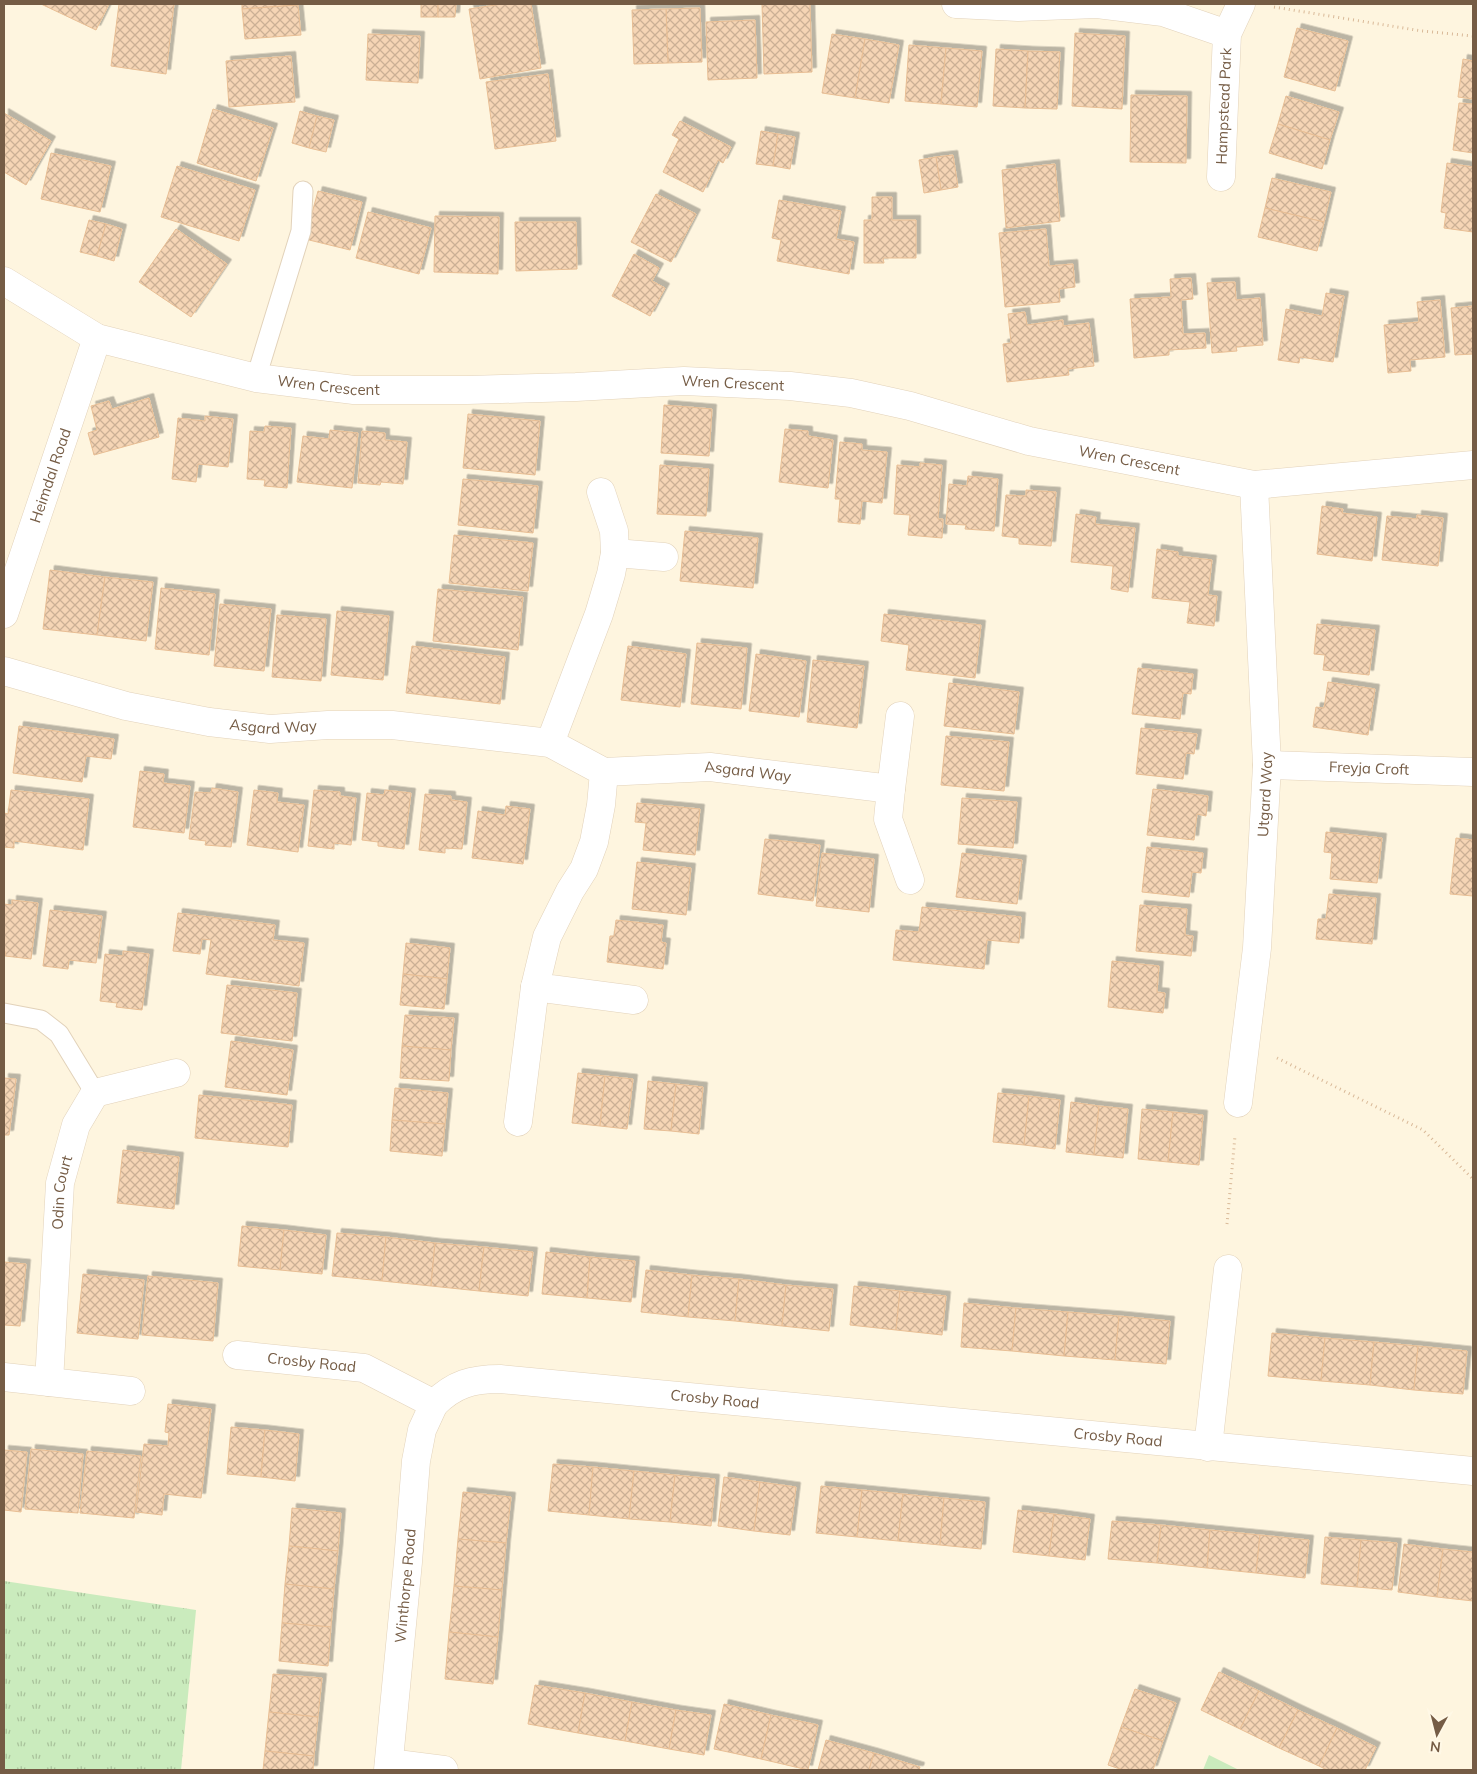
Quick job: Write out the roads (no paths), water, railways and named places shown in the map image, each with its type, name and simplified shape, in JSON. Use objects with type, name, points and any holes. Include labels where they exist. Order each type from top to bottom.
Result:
[{"type":"street","name":"Hampstead Park","points":[[956,4],[1018,7],[1097,4],[1163,12],[1227,34]]},
{"type":"street","name":"Hampstead Park","points":[[1221,177],[1227,34],[1241,4]]},
{"type":"street","name":"Wren Crescent","points":[[4,281],[97,338],[256,378],[354,390],[466,390],[576,387],[684,381],[790,386],[850,393],[910,406],[1029,441],[1254,485],[1473,465]]},
{"type":"street","name":"Heimdal Road","points":[[4,614],[97,338]]},
{"type":"street","name":"Utgard Way","points":[[1238,1103],[1257,948],[1267,765],[1254,485]]},
{"type":"street","points":[[550,743],[599,614],[611,574],[615,553],[614,531],[601,492]]},
{"type":"street","points":[[615,553],[664,557]]},
{"type":"street","name":"Asgard Way","points":[[4,672],[126,706],[209,722],[270,728],[328,725],[392,725],[550,743],[604,772],[710,767],[890,789]]},
{"type":"street","points":[[900,716],[888,819],[910,880]]},
{"type":"street","name":"Freyja Croft","points":[[1267,765],[1473,772]]},
{"type":"street","points":[[518,1122],[535,987],[546,937],[584,868],[594,842],[601,805],[604,772]]},
{"type":"street","points":[[535,987],[634,1000]]},
{"type":"street","points":[[95,1093],[176,1073]]},
{"type":"street","name":"Odin Court","points":[[49,1382],[60,1183],[76,1125],[95,1093]]},
{"type":"street","points":[[1208,1447],[1228,1269]]},
{"type":"street","name":"Crosby Road","points":[[237,1355],[364,1368],[434,1404],[446,1392],[462,1385],[479,1379],[500,1379],[1473,1471]]},
{"type":"street","points":[[4,1377],[131,1391]]},
{"type":"street","name":"Winthorpe Road","points":[[389,1766],[416,1461],[422,1430],[434,1404]]},
{"type":"street","points":[[389,1766],[444,1770]]},
{"type":"lane","points":[[256,378],[301,231],[303,191]]},
{"type":"lane","points":[[4,1013],[41,1020],[59,1034],[95,1093]]}]
